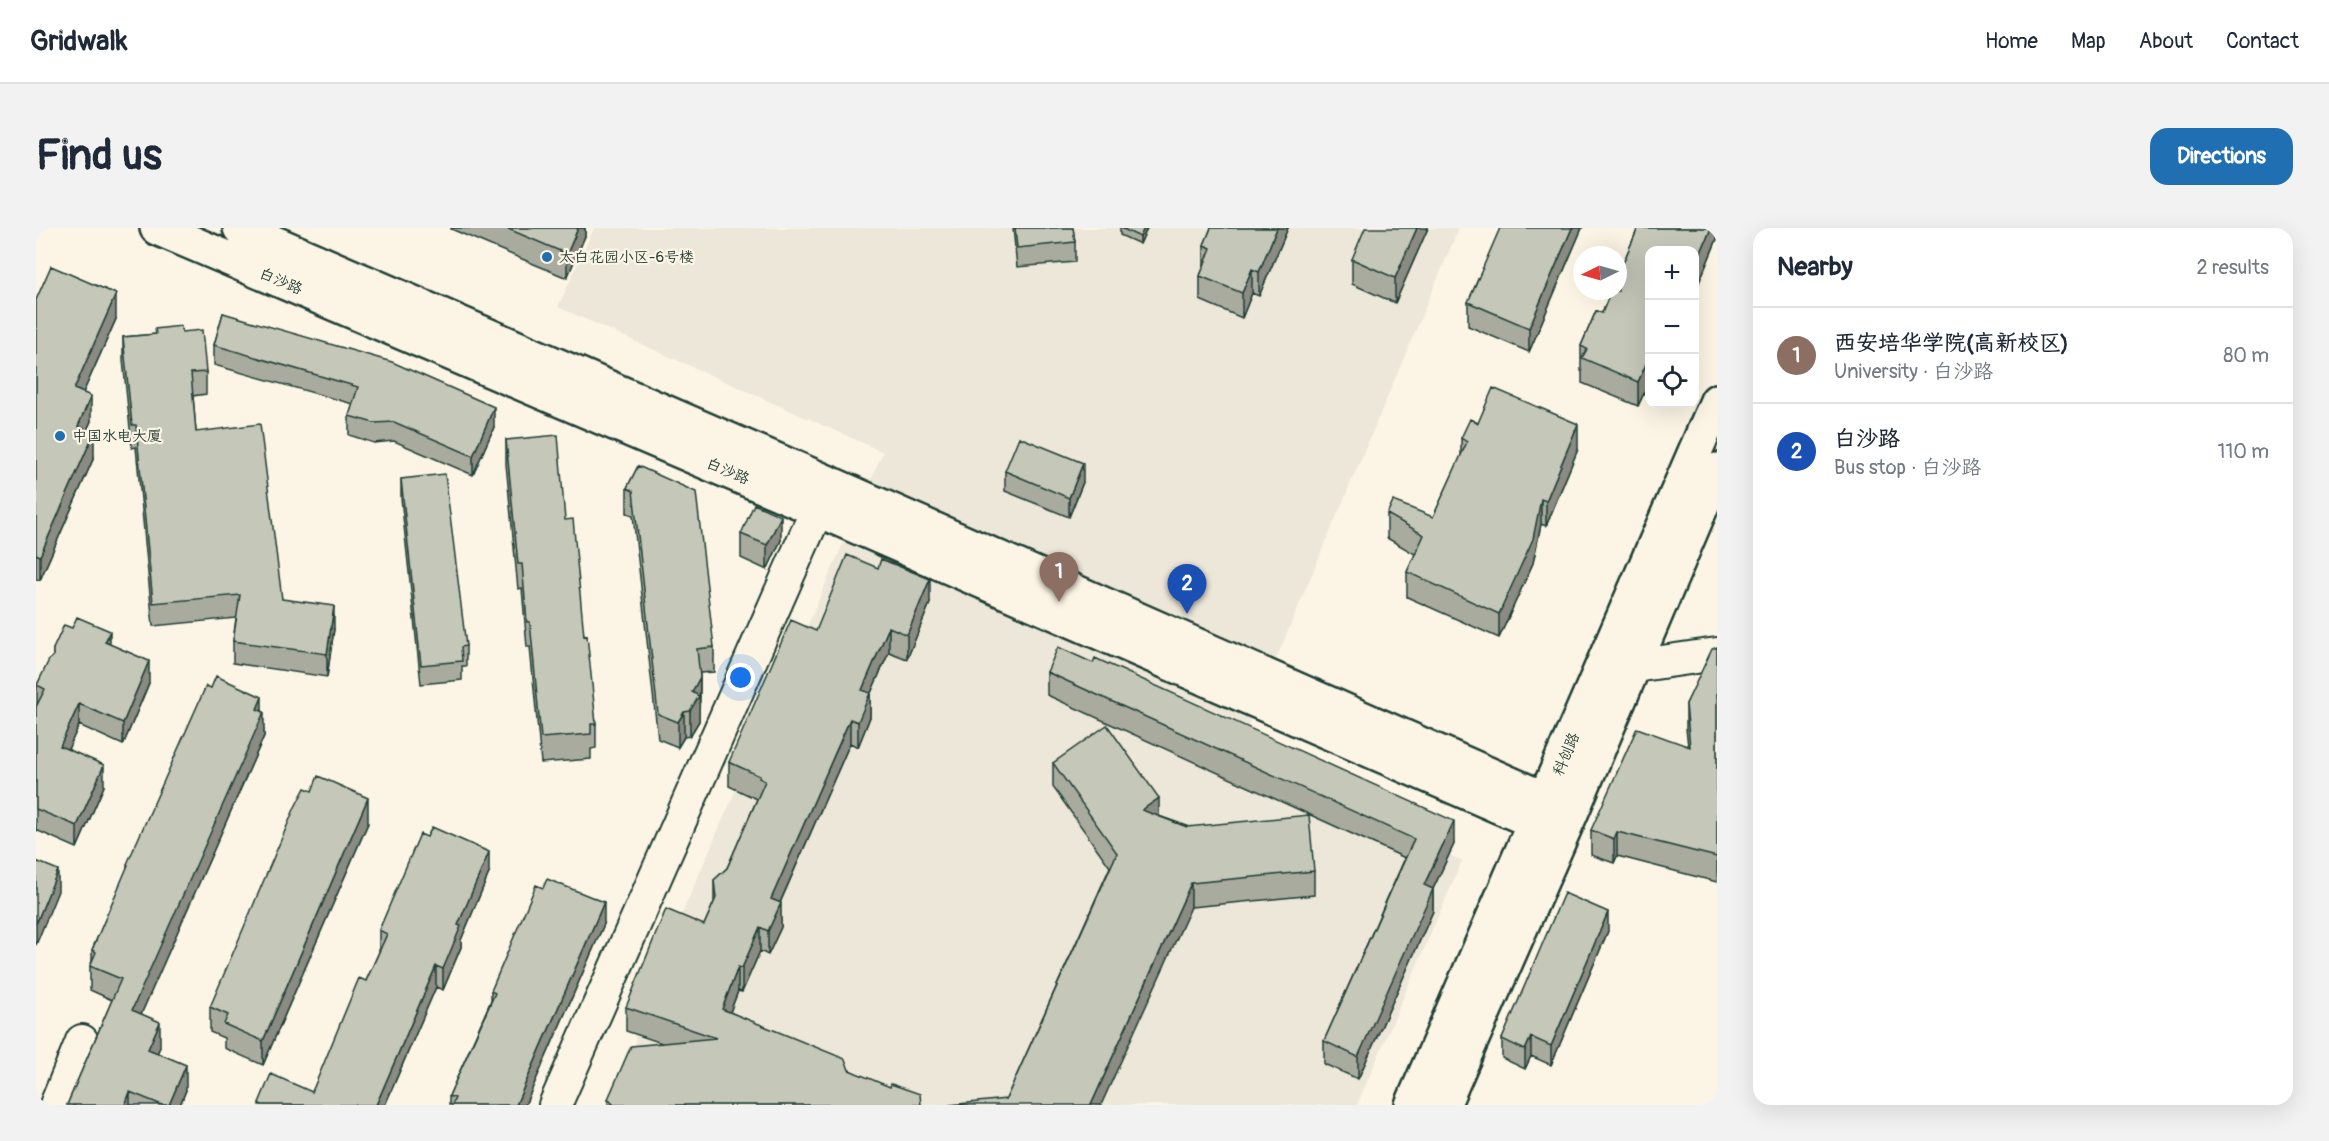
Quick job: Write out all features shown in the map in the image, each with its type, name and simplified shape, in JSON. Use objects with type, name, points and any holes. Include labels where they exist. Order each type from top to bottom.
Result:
[{"type":"street","name":"白沙路","points":[[157,228],[822,496]]},
{"type":"street","name":"白沙路","points":[[240,228],[822,496],[1554,817]]},
{"type":"street","name":"科创路","points":[[1443,1105],[1717,401]]},
{"type":"street","name":"科创路","points":[[1412,1105],[1554,817],[1634,666],[1717,470]]},
{"type":"street","points":[[555,1105],[822,496]]},
{"type":"street","points":[[1634,666],[1717,654]]},
{"type":"street","points":[[56,1105],[82,1041]]},
{"type":"shaded area","points":[[594,228],[1459,228],[1237,751],[1462,861],[1357,1105],[645,1105],[633,1026],[883,452],[558,307]]},
{"type":"building","points":[[506,228],[578,228],[567,254]]},
{"type":"building","points":[[1015,228],[1073,228],[1075,242],[1017,248]]},
{"type":"building","points":[[1121,228],[1144,228],[1140,237]]},
{"type":"building","points":[[1211,228],[1277,228],[1259,272],[1252,269],[1242,293],[1200,276],[1211,248],[1204,245]]},
{"type":"building","points":[[1365,228],[1417,228],[1395,278],[1352,259]]},
{"type":"building","points":[[1500,228],[1572,228],[1529,328],[1468,302]]},
{"type":"building","points":[[1638,228],[1711,228],[1699,257],[1699,246],[1645,246],[1645,366],[1638,382],[1582,358],[1587,349],[1581,346],[1596,311],[1602,313],[1607,300],[1627,300],[1627,254]]},
{"type":"building","name":"中国水电大厦","points":[[51,266],[116,294],[74,389],[91,396],[78,426],[94,433],[40,556],[36,554],[36,300]]},
{"type":"building","points":[[223,313],[392,362],[494,407],[473,456],[394,422],[374,423],[349,416],[358,387],[214,345]]},
{"type":"building","points":[[181,326],[182,332],[202,330],[206,372],[191,373],[196,432],[260,424],[282,599],[334,606],[327,654],[233,641],[240,595],[153,603],[136,425],[132,425],[123,337],[156,334],[155,329]]},
{"type":"building","points":[[1493,388],[1578,424],[1546,501],[1541,499],[1533,539],[1499,614],[1407,572],[1424,535],[1387,514],[1393,501],[1433,517],[1467,442],[1461,438],[1470,419],[1478,423]]},
{"type":"building","points":[[558,435],[565,520],[573,519],[584,636],[587,635],[596,724],[591,724],[591,734],[541,738],[530,622],[527,622],[522,564],[518,564],[506,440]]},
{"type":"building","points":[[1019,437],[1083,463],[1069,498],[1005,471]]},
{"type":"building","points":[[638,466],[696,492],[714,647],[697,649],[700,677],[692,692],[699,696],[690,711],[684,712],[678,722],[658,714],[633,491],[627,488]]},
{"type":"building","points":[[445,474],[466,646],[461,647],[462,661],[421,665],[401,479]]},
{"type":"building","points":[[754,504],[781,516],[767,545],[741,534]]},
{"type":"building","points":[[847,555],[878,568],[881,559],[930,579],[907,635],[889,627],[862,690],[870,693],[858,722],[850,719],[771,899],[781,903],[768,931],[760,927],[742,968],[738,967],[722,1009],[845,1059],[849,1070],[890,1087],[891,1084],[920,1094],[921,1105],[612,1105],[608,1099],[631,1046],[716,1038],[626,1007],[666,909],[704,925],[716,898],[714,880],[727,868],[765,781],[759,778],[760,776],[729,762],[791,620],[816,631]]},
{"type":"building","points":[[77,617],[110,631],[105,642],[149,661],[123,723],[79,704],[60,746],[104,765],[77,826],[36,809],[36,707],[45,689],[37,685],[53,656],[53,649],[64,625],[72,628]]},
{"type":"building","points":[[1058,647],[1093,663],[1095,658],[1454,821],[1424,885],[1433,889],[1358,1057],[1324,1041],[1414,839],[1047,672]]},
{"type":"building","points":[[1717,647],[1717,857],[1617,832],[1614,839],[1591,830],[1637,728],[1690,747],[1686,704],[1712,649]]},
{"type":"building","points":[[216,676],[262,697],[257,709],[264,712],[132,1010],[160,1022],[148,1049],[186,1065],[169,1105],[162,1105],[130,1092],[125,1105],[67,1105],[121,979],[90,966],[96,952],[92,950],[127,864],[206,686],[211,688]]},
{"type":"building","points":[[1107,725],[1159,798],[1142,810],[1187,827],[1309,815],[1314,871],[1191,883],[1091,1105],[949,1105],[1006,1099],[1117,853],[1053,763]]},
{"type":"building","points":[[318,776],[368,798],[263,1041],[224,1024],[228,1015],[210,1007],[295,807],[305,788],[312,791]]},
{"type":"building","points":[[432,827],[489,852],[458,925],[461,926],[443,969],[436,966],[376,1105],[262,1105],[259,1103],[271,1074],[312,1092],[359,978],[366,981],[387,934],[379,930],[420,834],[427,837]]},
{"type":"building","points":[[36,861],[58,870],[36,924]]},
{"type":"building","points":[[547,879],[604,902],[516,1105],[452,1105],[455,1098],[449,1096],[495,993],[491,991],[536,885],[543,888]]},
{"type":"building","points":[[1564,893],[1608,912],[1551,1046],[1531,1037],[1525,1050],[1502,1039]]},
{"type":"place","name":"太白花园小区-6号楼","points":[[547,257]]},
{"type":"place","name":"中国水电大厦","points":[[60,436]]},
{"type":"place","name":"西安培华学院(高新校区)","points":[[1059,602]]},
{"type":"place","name":"白沙路","points":[[1187,614]]}]
